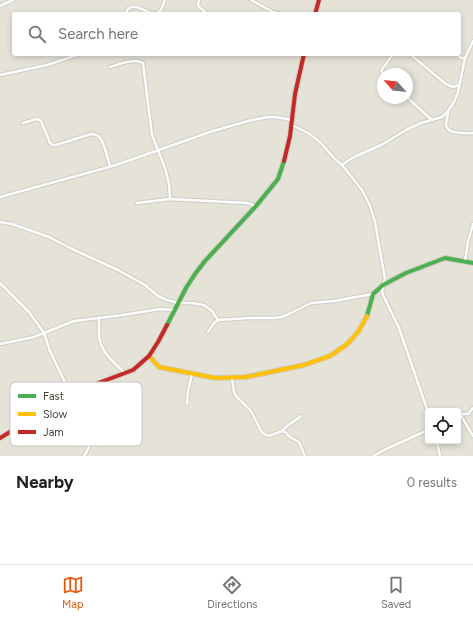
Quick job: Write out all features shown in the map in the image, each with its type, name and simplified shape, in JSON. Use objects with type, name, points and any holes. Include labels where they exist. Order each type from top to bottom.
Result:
[{"type":"street","points":[[0,6],[13,0]]},
{"type":"street","points":[[158,12],[161,10],[165,0]]},
{"type":"street","points":[[195,0],[199,1],[199,7],[205,12]]},
{"type":"street","points":[[251,0],[273,12]]},
{"type":"street","points":[[316,12],[319,0]]},
{"type":"street","points":[[126,12],[131,7],[137,7],[148,12]]},
{"type":"street","points":[[342,165],[352,158],[383,144],[406,130],[442,117],[454,102],[458,92],[465,58],[473,41]]},
{"type":"street","points":[[0,75],[47,65],[74,56]]},
{"type":"street","points":[[102,382],[133,370],[149,356],[195,274],[278,179],[282,169],[292,122],[295,94],[304,56]]},
{"type":"street","points":[[383,68],[392,56]]},
{"type":"street","points":[[412,56],[446,84],[453,87],[459,85]]},
{"type":"street","points":[[458,56],[465,58]]},
{"type":"street","points":[[110,66],[135,60],[139,60],[142,63],[152,135],[165,168],[169,184],[170,199]]},
{"type":"street","points":[[413,103],[432,120]]},
{"type":"street","points":[[448,111],[446,124],[448,129],[453,132],[473,133]]},
{"type":"street","points":[[0,197],[110,166],[158,151],[213,131],[252,120],[276,117],[292,122],[320,142],[342,165],[362,190],[370,206],[375,222],[385,279],[382,291],[383,295],[399,328],[427,408]]},
{"type":"street","points":[[22,123],[38,119],[41,121],[52,145],[91,134],[97,135],[100,137],[110,166]]},
{"type":"street","points":[[137,203],[170,199],[247,203],[256,206]]},
{"type":"street","points":[[0,222],[12,224],[49,237],[118,270],[146,285],[158,296],[167,300],[179,303],[204,305],[212,311],[218,320]]},
{"type":"street","points":[[465,261],[468,241],[473,224]]},
{"type":"street","points":[[208,332],[218,320],[282,317],[291,314],[311,303],[334,301],[373,294],[383,285],[406,273],[445,258],[473,263]]},
{"type":"street","points":[[0,283],[29,312],[44,333],[50,351],[65,382]]},
{"type":"street","points":[[149,356],[159,366],[210,377],[232,378],[252,376],[304,365],[324,358],[339,350],[354,338],[369,311],[373,294]]},
{"type":"street","points":[[0,344],[44,333],[74,320],[160,309],[175,310]]},
{"type":"street","points":[[99,318],[100,338],[103,349],[111,360],[125,373]]},
{"type":"street","points":[[187,404],[188,391],[193,373]]},
{"type":"street","points":[[232,378],[236,396],[248,407],[264,434],[270,436],[282,431],[301,416]]},
{"type":"street","points":[[461,414],[468,414],[473,408]]},
{"type":"street","points":[[461,417],[473,436]]},
{"type":"street","points":[[282,431],[299,442],[304,456]]},
{"type":"street","points":[[373,456],[425,431]]},
{"type":"street","points":[[0,438],[10,432]]},
{"type":"street","points":[[437,444],[440,456]]},
{"type":"street","points":[[84,456],[89,446]]},
{"type":"shaded area","points":[[0,0],[473,0],[473,456],[0,456]]},
{"type":"traffic: fast","points":[[167,325],[195,274],[278,179],[284,161]]},
{"type":"traffic: fast","points":[[367,316],[373,294],[383,285],[406,273],[445,258],[473,263]]},
{"type":"traffic: slow","points":[[149,356],[159,367],[215,378],[246,377],[304,365],[330,356],[350,341],[358,332],[367,316]]},
{"type":"traffic: jam","points":[[316,12],[319,0]]},
{"type":"traffic: jam","points":[[284,161],[290,136],[295,94],[304,56]]},
{"type":"traffic: jam","points":[[101,382],[133,370],[149,356],[167,325]]},
{"type":"traffic: jam","points":[[0,438],[10,432]]}]
